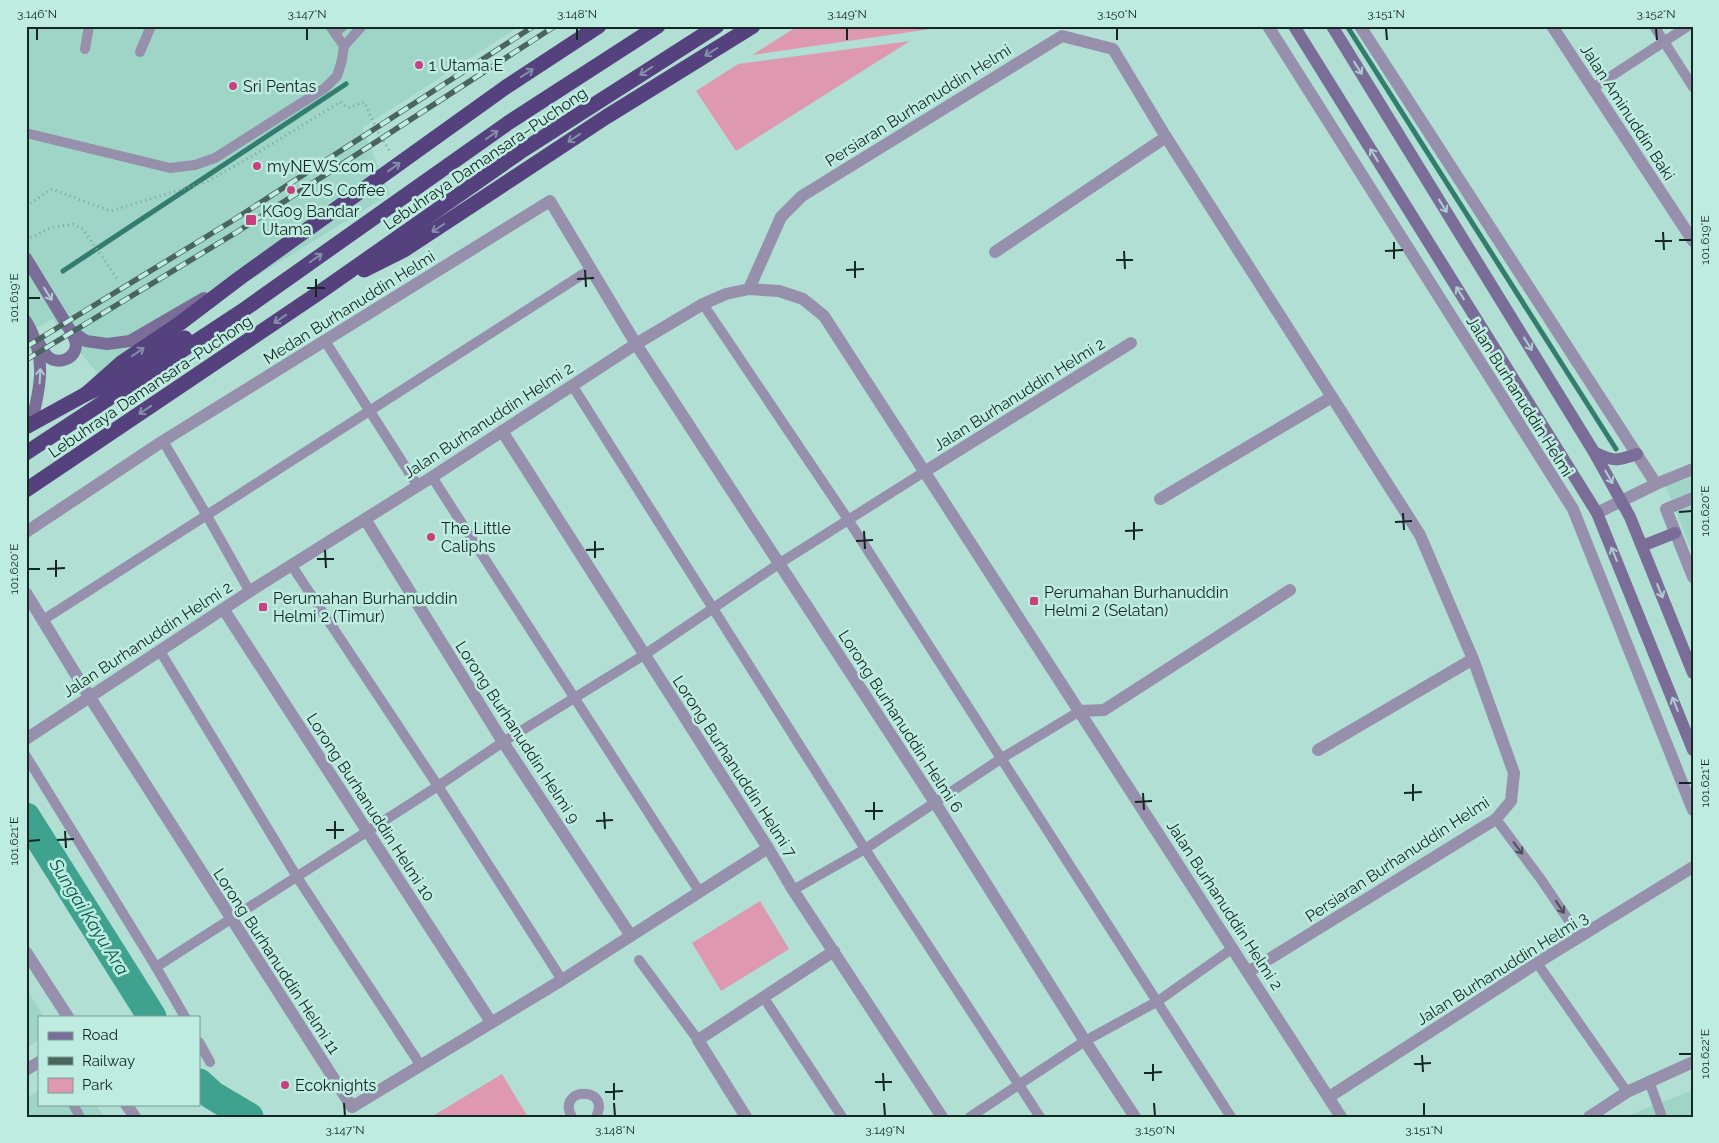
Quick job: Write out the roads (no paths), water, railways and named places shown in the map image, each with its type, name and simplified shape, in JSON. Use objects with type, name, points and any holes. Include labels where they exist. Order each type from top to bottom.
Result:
[{"type":"highway","points":[[86,394],[121,363],[179,324],[241,277],[506,87],[600,26]]},
{"type":"highway","name":"Lebuhraya Damansara–Puchong","points":[[26,453],[218,328],[508,123],[658,26]]},
{"type":"highway","name":"Lebuhraya Damansara–Puchong","points":[[26,490],[320,292],[520,152],[717,26]]},
{"type":"highway","points":[[320,292],[404,250],[606,117],[753,26]]},
{"type":"highway","points":[[29,425],[112,382],[188,336],[218,328]]},
{"type":"main road","name":"Jalan Burhanuddin Helmi","points":[[1294,26],[1597,513],[1693,750]]},
{"type":"main road","name":"Jalan Burhanuddin Helmi","points":[[1332,26],[1623,502],[1693,673]]},
{"type":"main road","points":[[26,258],[70,330],[76,343],[74,352],[62,361],[54,360],[46,355],[26,321]]},
{"type":"main road","points":[[70,330],[86,341],[107,344],[130,341],[241,277]]},
{"type":"main road","points":[[29,425],[39,394],[41,363],[35,336]]},
{"type":"main road","points":[[1594,452],[1610,460],[1622,460],[1637,454]]},
{"type":"main road","points":[[1642,546],[1675,533]]},
{"type":"street","name":"Jalan Burhanuddin Helmi","points":[[1268,26],[1573,509],[1693,810]]},
{"type":"street","points":[[1360,26],[1656,484]]},
{"type":"street","name":"Jalan Aminuddin Baki","points":[[1552,26],[1693,241]]},
{"type":"street","name":"Persiaran Burhanuddin Helmi","points":[[749,289],[782,217],[802,196],[1062,36],[1113,49],[1166,137],[1420,535],[1473,659],[1514,773],[1511,801],[1496,819],[1248,972]]},
{"type":"street","points":[[995,252],[1166,137]]},
{"type":"street","name":"Medan Burhanuddin Helmi","points":[[26,532],[163,441],[550,201],[636,344]]},
{"type":"street","name":"Jalan Burhanuddin Helmi 2","points":[[26,739],[89,696],[432,477],[502,430],[636,344],[703,304],[726,294],[749,289],[779,292],[804,299],[824,316],[1341,1117]]},
{"type":"street","name":"Jalan Burhanuddin Helmi 2","points":[[924,472],[1131,343]]},
{"type":"street","name":"Lorong Burhanuddin Helmi 6","points":[[636,344],[780,563],[1135,1117]]},
{"type":"street","points":[[1160,499],[1332,397]]},
{"type":"street","name":"Lorong Burhanuddin Helmi 7","points":[[502,430],[793,890],[942,1117]]},
{"type":"street","points":[[1597,513],[1623,502],[1656,484],[1693,469]]},
{"type":"street","points":[[1693,498],[1666,509],[1693,577]]},
{"type":"street","name":"Lorong Burhanuddin Helmi 9","points":[[365,519],[503,742],[631,936]]},
{"type":"street","points":[[1080,712],[1104,710],[1290,590]]},
{"type":"street","points":[[26,593],[89,696]]},
{"type":"street","name":"Lorong Burhanuddin Helmi 10","points":[[224,610],[491,1022]]},
{"type":"street","points":[[1318,750],[1473,659]]},
{"type":"street","name":"Lorong Burhanuddin Helmi 11","points":[[89,696],[352,1107],[562,980],[768,848]]},
{"type":"street","name":"Jalan Burhanuddin Helmi 3","points":[[1329,1097],[1537,963],[1693,867]]},
{"type":"street","points":[[26,952],[30,968],[67,1016]]},
{"type":"street","points":[[746,1117],[698,1040],[834,952]]},
{"type":"street","points":[[1588,1117],[1627,1092],[1693,1062]]},
{"type":"street","points":[[26,1070],[38,1063]]},
{"type":"street","points":[[127,1106],[134,1117]]},
{"type":"lane","points":[[85,49],[89,26]]},
{"type":"lane","points":[[140,52],[151,26]]},
{"type":"lane","points":[[344,46],[362,26]]},
{"type":"lane","points":[[1654,26],[1693,87]]},
{"type":"lane","points":[[1592,88],[1688,26]]},
{"type":"lane","points":[[26,133],[170,168],[195,165],[215,158],[325,88],[337,76],[342,60],[344,46],[336,28]]},
{"type":"lane","points":[[43,620],[206,514],[371,412],[591,269]]},
{"type":"lane","points":[[703,304],[849,521],[1231,1117]]},
{"type":"lane","points":[[324,341],[417,485]]},
{"type":"lane","points":[[572,386],[864,849],[1040,1117]]},
{"type":"lane","points":[[163,441],[250,592]]},
{"type":"lane","points":[[156,967],[438,786],[503,742],[713,610],[780,563],[924,472]]},
{"type":"lane","points":[[432,477],[699,891]]},
{"type":"lane","points":[[292,566],[438,786],[562,980]]},
{"type":"lane","points":[[160,650],[297,877],[421,1066]]},
{"type":"lane","points":[[793,890],[864,849],[1002,758],[1080,712]]},
{"type":"lane","points":[[26,756],[184,1016]]},
{"type":"lane","points":[[1496,819],[1540,878],[1580,937]]},
{"type":"lane","points":[[970,1117],[1085,1041],[1158,1001],[1233,948]]},
{"type":"lane","points":[[639,960],[698,1040]]},
{"type":"lane","points":[[1537,963],[1627,1092]]},
{"type":"lane","points":[[764,998],[842,1117]]},
{"type":"lane","points":[[200,1044],[210,1062]]},
{"type":"lane","points":[[1649,1081],[1662,1117]]},
{"type":"lane","points":[[572,1117],[570,1110],[571,1101],[578,1094],[582,1093],[591,1095],[598,1102],[599,1107],[596,1117]]},
{"type":"waterway","points":[[1347,26],[1616,449]]},
{"type":"waterway","points":[[63,271],[346,84]]},
{"type":"waterway","name":"Sungai Kayu Ara","points":[[26,817],[151,1016]]},
{"type":"waterway","name":"Sungai Kayu Ara","points":[[200,1084],[212,1095],[249,1117]]},
{"type":"railway","points":[[26,347],[232,221],[534,26]]},
{"type":"railway","points":[[26,360],[237,232],[555,26]]},
{"type":"place","name":"1 Utama E","points":[[419,65]]},
{"type":"place","name":"Sri Pentas","points":[[233,86]]},
{"type":"place","name":"myNEWS.com","points":[[257,166]]},
{"type":"place","name":"ZUS Coffee","points":[[291,190]]},
{"type":"place","name":"KG09 Bandar Utama","points":[[251,220]]},
{"type":"place","name":"The Little Caliphs","points":[[431,537]]},
{"type":"place","name":"Perumahan Burhanuddin Helmi 2 (Selatan)","points":[[1034,601]]},
{"type":"place","name":"Perumahan Burhanuddin Helmi 2 (Timur)","points":[[263,607]]},
{"type":"place","name":"Ecoknights","points":[[285,1085]]}]
